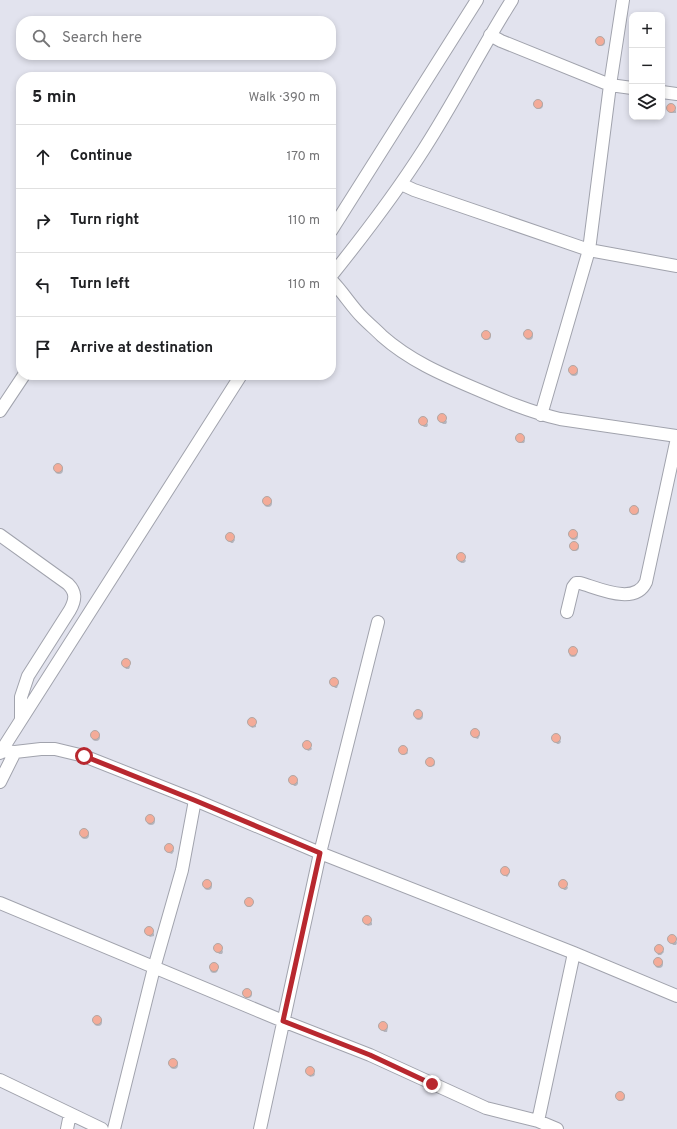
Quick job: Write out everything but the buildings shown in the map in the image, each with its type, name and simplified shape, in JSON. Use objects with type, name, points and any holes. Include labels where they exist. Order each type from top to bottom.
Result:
[{"type":"street","points":[[336,224],[477,0]]},
{"type":"street","points":[[336,270],[368,230],[425,148],[490,35],[512,0]]},
{"type":"street","points":[[541,415],[589,250],[610,85],[623,0]]},
{"type":"street","points":[[490,35],[501,41],[610,85],[629,88]]},
{"type":"street","points":[[665,92],[677,94]]},
{"type":"street","points":[[401,184],[414,190],[589,250],[677,266]]},
{"type":"street","points":[[336,285],[362,317],[402,352],[429,368],[508,403],[541,415],[677,437],[646,582],[643,588],[640,592],[627,594],[614,593],[576,583],[573,587],[567,612]]},
{"type":"street","points":[[0,411],[21,380]]},
{"type":"street","points":[[0,752],[238,380]]},
{"type":"street","points":[[0,535],[68,584],[75,595],[74,604],[28,676],[21,696],[20,721]]},
{"type":"street","points":[[260,1129],[320,853],[378,622]]},
{"type":"street","points":[[0,752],[55,749],[84,756],[320,853],[677,996]]},
{"type":"street","points":[[0,782],[15,752]]},
{"type":"street","points":[[114,1129],[154,968],[182,870],[194,800]]},
{"type":"street","points":[[0,903],[283,1021],[370,1055],[486,1108],[538,1121],[557,1129]]},
{"type":"street","points":[[538,1121],[574,954]]},
{"type":"street","points":[[0,1080],[102,1129]]},
{"type":"street","points":[[66,1129],[70,1114]]},
{"type":"route","points":[[84,756],[320,853],[283,1021],[370,1055],[432,1084]]}]
